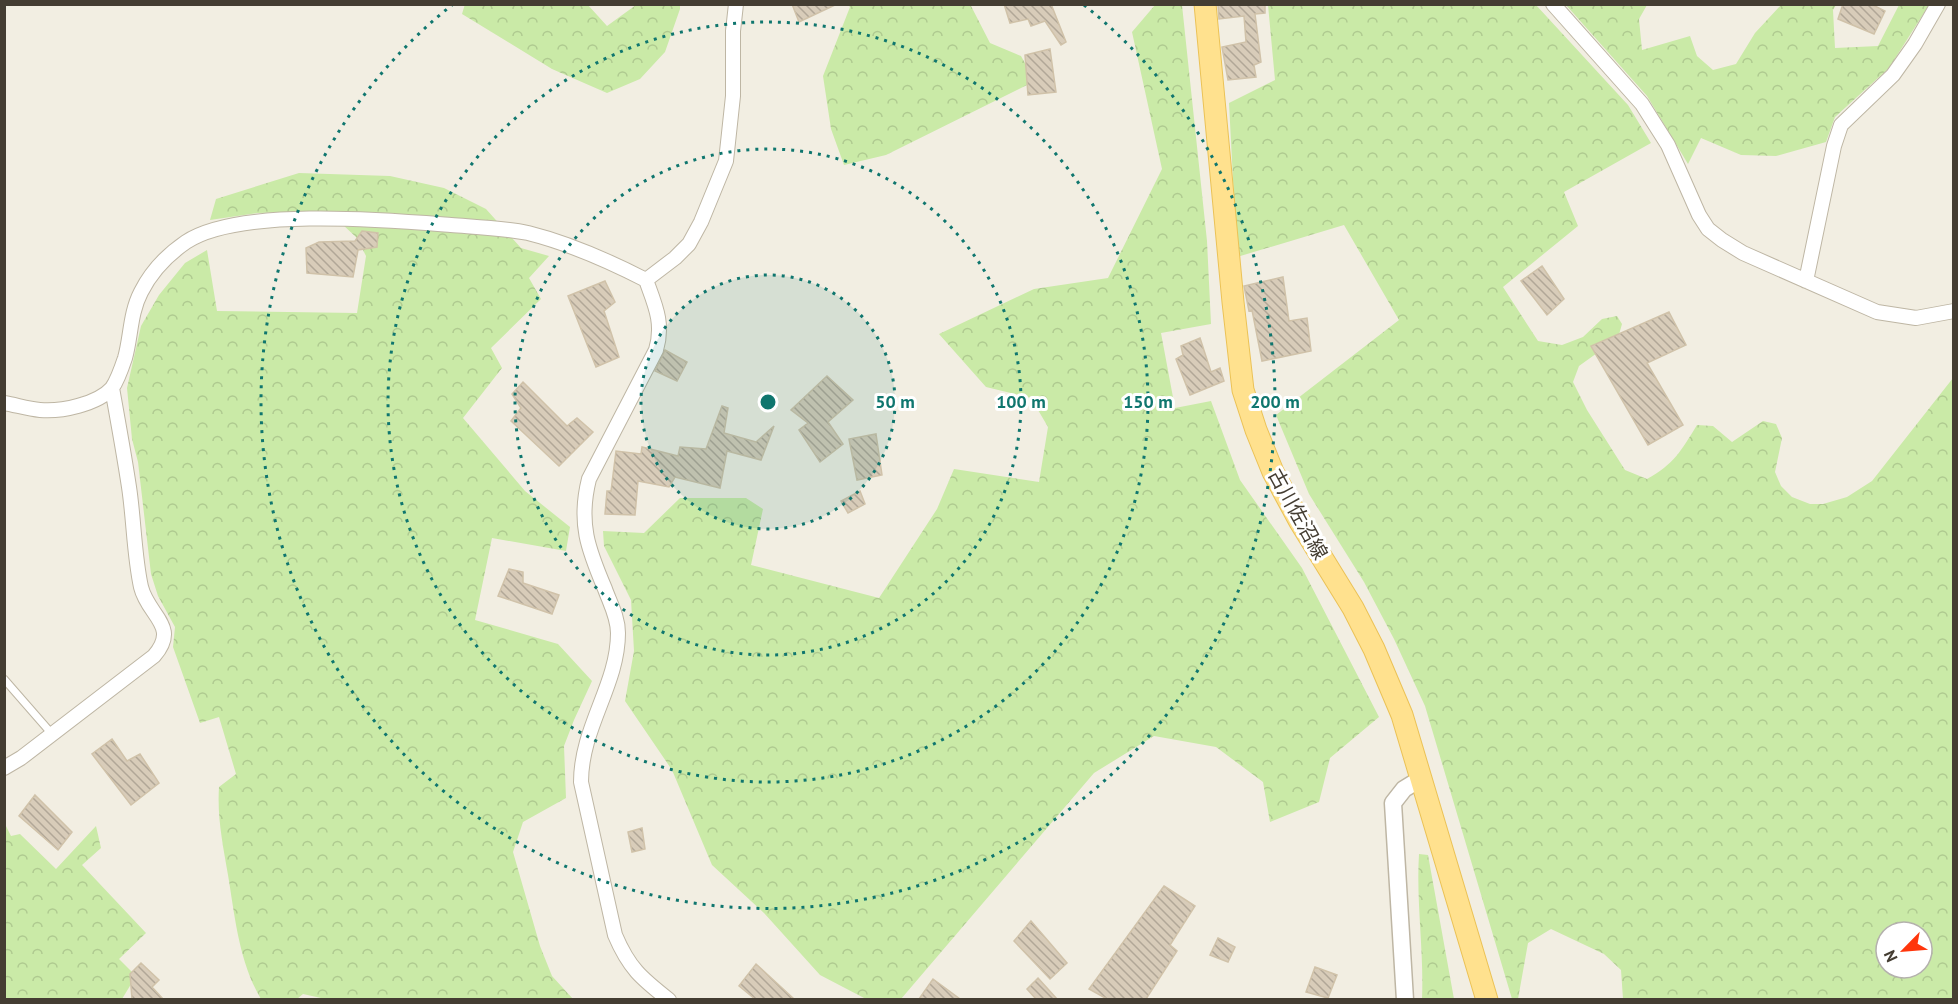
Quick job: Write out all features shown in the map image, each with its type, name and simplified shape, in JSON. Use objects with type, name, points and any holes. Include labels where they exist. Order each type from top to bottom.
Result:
[{"type":"main road","name":"古川佐沼線","points":[[1205,4],[1243,390],[1273,472],[1300,522],[1353,608],[1374,649],[1402,715],[1487,999]]},
{"type":"street","points":[[646,280],[689,244],[705,213],[726,161],[733,96],[733,31],[736,4]]},
{"type":"street","points":[[1553,4],[1642,104],[1668,144],[1695,207],[1708,229],[1743,253],[1877,312],[1897,317],[1916,318],[1953,311]]},
{"type":"street","points":[[1806,280],[1834,146],[1841,124],[1893,75],[1915,44],[1938,4]]},
{"type":"street","points":[[4,403],[40,410],[60,410],[97,399],[112,388],[124,360],[140,294],[150,277],[161,263],[187,241],[235,225],[272,221],[369,219],[525,233],[553,240],[646,280],[659,320],[660,336],[656,350],[589,479],[584,497],[585,536],[615,614],[618,630],[615,661],[584,746],[581,782],[615,935],[623,955],[634,971],[669,999]]},
{"type":"street","points":[[4,768],[154,656],[162,647],[165,637],[162,625],[142,589],[129,487],[112,388]]},
{"type":"street","points":[[1405,999],[1393,803],[1404,789],[1422,778]]},
{"type":"lane","points":[[4,678],[52,734]]},
{"type":"green space","points":[[465,4],[588,5],[607,26],[636,5],[680,5],[680,9],[665,52],[640,79],[607,93],[552,69],[462,14]]},
{"type":"green space","points":[[970,4],[990,43],[1021,56],[1035,81],[886,155],[844,165],[831,129],[823,76],[850,7],[848,5]]},
{"type":"green space","points":[[1155,5],[1182,5],[1207,241],[1211,324],[1161,333],[1175,408],[1211,401],[1240,480],[1302,568],[1379,717],[1330,758],[1319,802],[1270,822],[1263,782],[1216,747],[1154,736],[1094,773],[901,999],[866,999],[820,975],[764,913],[712,865],[672,770],[625,701],[634,651],[631,600],[604,546],[603,531],[644,533],[680,498],[746,498],[763,509],[751,565],[879,598],[937,509],[954,469],[1039,482],[1048,427],[1031,398],[986,387],[939,334],[1034,289],[1108,278],[1162,169],[1132,32]]},
{"type":"green space","points":[[1268,5],[1536,5],[1628,105],[1651,143],[1564,192],[1578,226],[1503,287],[1538,341],[1562,345],[1583,337],[1602,319],[1617,316],[1622,324],[1618,338],[1579,366],[1573,382],[1587,410],[1625,470],[1647,479],[1664,468],[1676,456],[1697,425],[1713,426],[1732,442],[1763,421],[1776,424],[1782,438],[1775,472],[1781,486],[1792,497],[1810,504],[1823,504],[1847,497],[1872,481],[1953,378],[1953,999],[1623,999],[1621,970],[1604,954],[1551,929],[1528,943],[1518,999],[1512,999],[1425,706],[1364,582],[1309,494],[1276,415],[1399,320],[1344,225],[1237,257],[1229,103],[1275,80]]},
{"type":"green space","points":[[1566,5],[1647,5],[1639,19],[1642,50],[1690,36],[1697,56],[1713,70],[1736,64],[1755,33],[1781,5],[1836,5],[1833,10],[1835,48],[1878,46],[1899,5],[1929,5],[1889,68],[1835,117],[1826,142],[1776,156],[1741,155],[1701,138],[1688,164],[1647,96]]},
{"type":"green space","points":[[299,173],[390,176],[444,188],[486,209],[521,248],[549,256],[529,278],[541,299],[491,348],[502,368],[463,418],[525,491],[570,527],[566,551],[492,538],[475,620],[558,644],[592,681],[564,746],[566,798],[523,822],[513,852],[540,946],[552,976],[573,999],[330,1000],[303,994],[297,999],[261,999],[243,955],[222,842],[219,810],[219,787],[236,774],[219,717],[200,723],[173,647],[175,627],[158,596],[151,574],[127,388],[141,326],[159,295],[185,263],[207,250],[217,311],[357,313],[366,256],[357,238],[328,211],[258,213],[210,220],[216,199]]},
{"type":"green space","points":[[4,822],[11,836],[20,834],[56,869],[96,826],[101,848],[82,865],[146,933],[119,959],[136,976],[122,999],[5,999]]},
{"type":"green space","points":[[1419,854],[1428,855],[1454,999],[1422,999]]},
{"type":"building","points":[[792,4],[837,4],[799,22]]},
{"type":"building","points":[[1004,4],[1051,4],[1066,42],[1061,45],[1045,21],[1031,26],[1028,19],[1010,23]]},
{"type":"building","points":[[1218,4],[1265,4],[1265,13],[1255,14],[1261,62],[1254,65],[1256,77],[1228,80],[1222,47],[1246,42],[1244,16],[1219,19]]},
{"type":"building","points":[[1843,4],[1871,4],[1885,11],[1874,34],[1838,19]]},
{"type":"building","points":[[1050,49],[1056,92],[1028,95],[1025,55]]},
{"type":"building","points":[[362,231],[378,233],[377,247],[358,250],[353,277],[307,273],[306,248],[319,242],[355,241]]},
{"type":"building","points":[[1542,266],[1564,299],[1547,315],[1521,281]]},
{"type":"building","points":[[1283,277],[1289,321],[1307,318],[1311,351],[1262,361],[1252,310],[1249,311],[1244,286]]},
{"type":"building","points":[[605,281],[615,302],[604,311],[619,357],[596,367],[568,296]]},
{"type":"building","points":[[1669,312],[1686,345],[1647,363],[1683,425],[1648,445],[1591,346]]},
{"type":"building","points":[[1200,338],[1211,372],[1220,368],[1224,381],[1190,395],[1176,359],[1183,355],[1181,346]]},
{"type":"building","points":[[665,350],[687,362],[677,381],[655,371]]},
{"type":"building","points":[[827,376],[853,400],[828,422],[843,444],[820,462],[799,430],[808,423],[791,410]]},
{"type":"building","points":[[523,382],[567,426],[577,418],[593,432],[559,466],[511,421],[521,408],[512,394]]},
{"type":"building","points":[[722,406],[728,408],[724,433],[756,442],[774,426],[761,460],[727,451],[720,488],[675,477],[669,487],[638,481],[635,515],[605,514],[607,491],[611,491],[616,451],[641,454],[642,447],[678,456],[680,447],[706,449]]},
{"type":"building","points":[[876,434],[882,475],[857,480],[849,439]]},
{"type":"building","points":[[860,491],[865,504],[848,513],[841,501]]},
{"type":"building","points":[[509,569],[523,572],[523,583],[559,595],[552,614],[498,596]]},
{"type":"building","points":[[112,739],[127,761],[140,754],[159,783],[131,805],[92,754]]},
{"type":"building","points":[[35,795],[72,832],[58,850],[19,816]]},
{"type":"building","points":[[642,828],[645,849],[632,852],[628,832]]},
{"type":"building","points":[[1164,886],[1195,906],[1170,945],[1177,951],[1146,999],[1107,999],[1089,989]]},
{"type":"building","points":[[1031,921],[1067,963],[1050,979],[1014,941]]},
{"type":"building","points":[[1218,938],[1235,947],[1228,962],[1210,955]]},
{"type":"building","points":[[141,963],[159,980],[152,987],[163,999],[132,999],[130,974]]},
{"type":"building","points":[[756,964],[794,999],[755,999],[739,986]]},
{"type":"building","points":[[1315,967],[1337,975],[1328,998],[1306,992]]},
{"type":"building","points":[[1038,978],[1057,999],[1036,999],[1027,989]]},
{"type":"building","points":[[933,979],[960,999],[919,999]]}]
